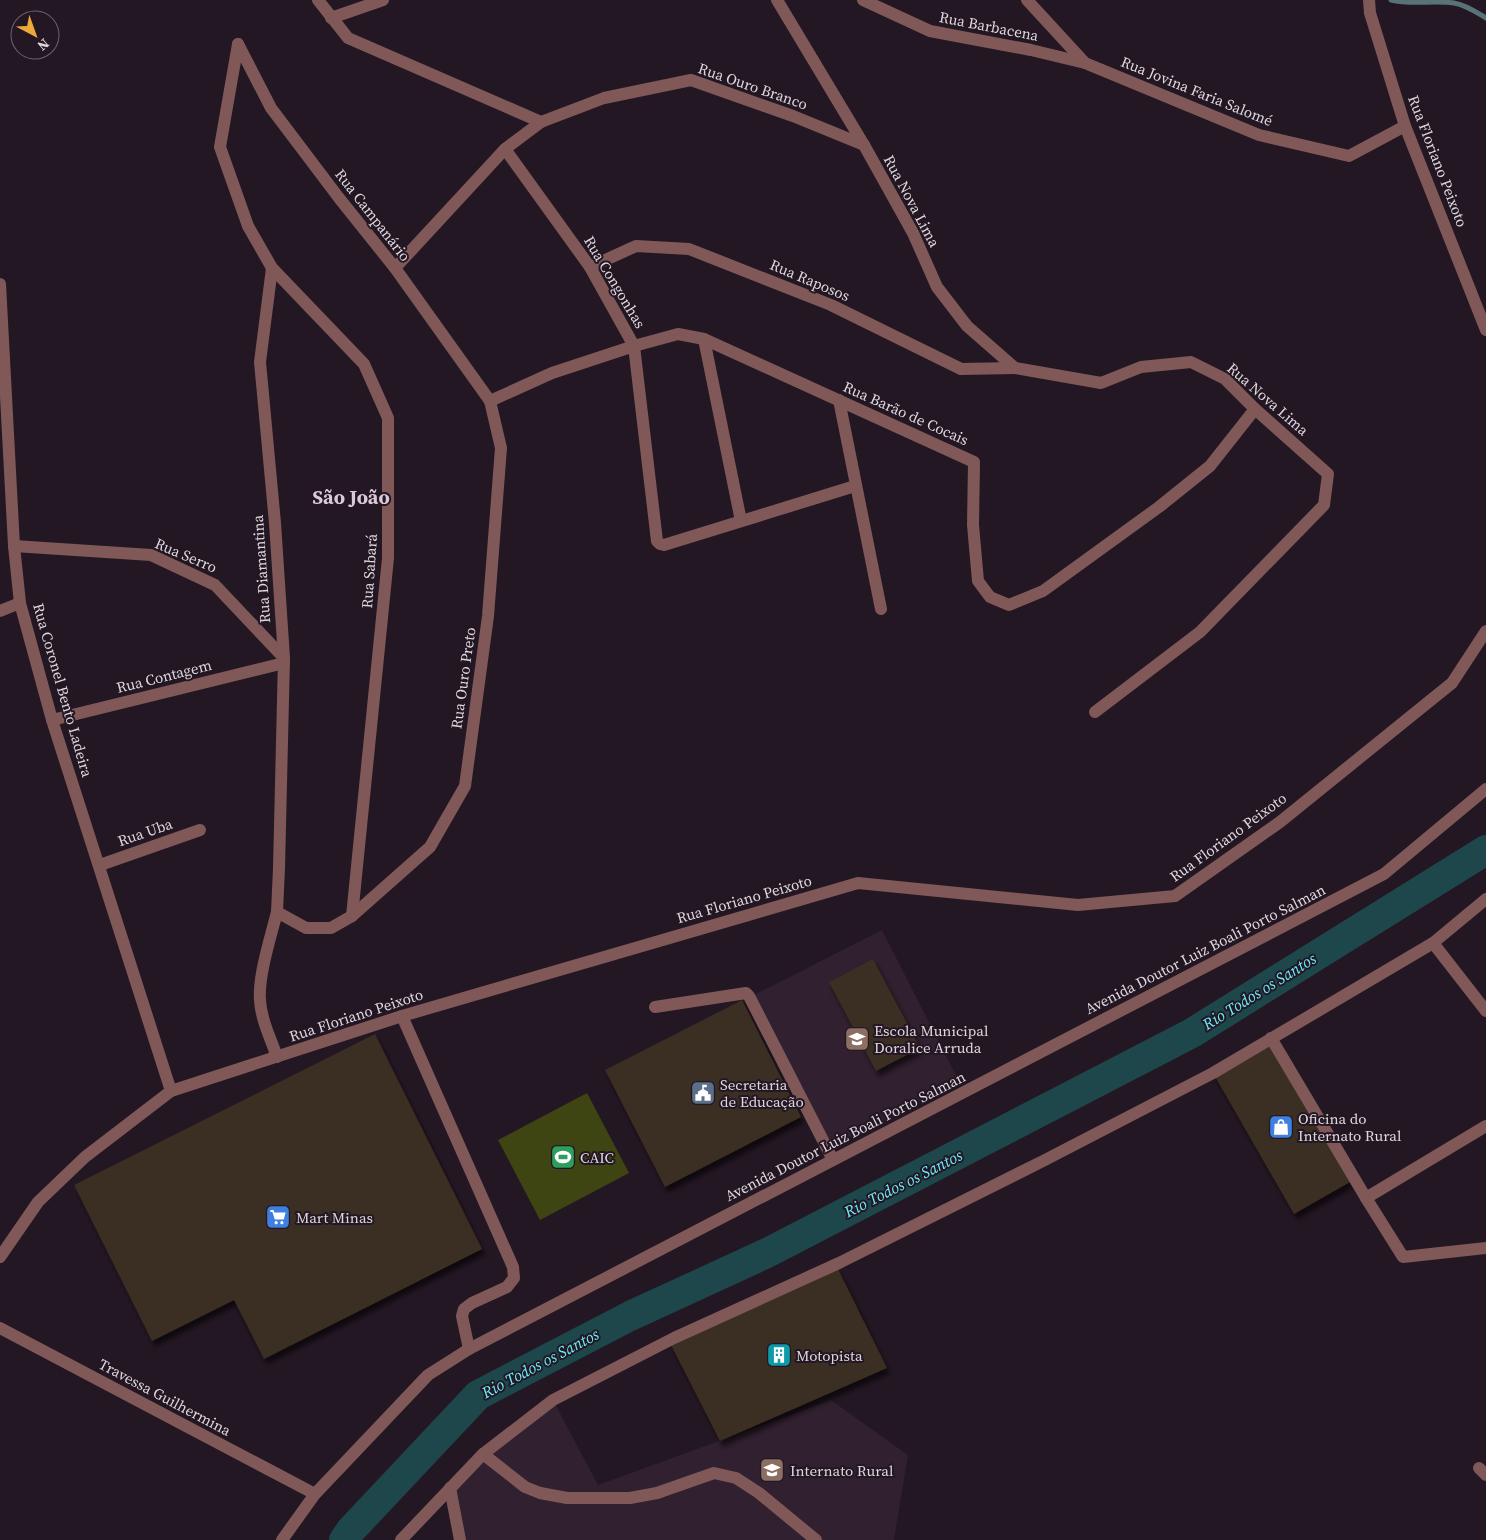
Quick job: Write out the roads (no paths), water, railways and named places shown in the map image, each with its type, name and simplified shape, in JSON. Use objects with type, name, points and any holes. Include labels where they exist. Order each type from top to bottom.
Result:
[{"type":"street","points":[[318,0],[348,38],[540,122]]},
{"type":"street","points":[[331,18],[382,0]]},
{"type":"street","name":"Rua Nova Lima","points":[[777,0],[864,145],[913,233],[937,287],[967,326],[1015,368],[1101,383],[1141,367],[1191,362],[1225,378],[1255,409],[1328,474],[1324,505],[1200,632],[1095,712]]},
{"type":"street","name":"Rua Barbacena","points":[[863,0],[930,31],[1031,50],[1085,64]]},
{"type":"street","name":"Rua Jovina Faria Salomé","points":[[1027,0],[1085,64],[1259,135],[1349,156],[1405,126]]},
{"type":"street","name":"Rua Floriano Peixoto","points":[[1369,4],[1405,126],[1486,330]]},
{"type":"street","name":"Rua Campanário","points":[[238,44],[271,108],[395,268],[490,401]]},
{"type":"street","name":"Rua Sabará","points":[[238,44],[220,147],[248,226],[272,268],[364,364],[388,418],[388,558],[352,916]]},
{"type":"street","name":"Rua Ouro Branco","points":[[395,268],[505,149],[540,122],[604,98],[691,80],[793,116],[864,145]]},
{"type":"street","name":"Rua Congonhas","points":[[505,149],[590,267],[634,346],[657,541],[664,545],[741,521]]},
{"type":"street","name":"Rua Raposos","points":[[590,267],[636,246],[689,249],[831,305],[961,369],[1015,368]]},
{"type":"street","name":"Rua Diamantina","points":[[272,268],[260,362],[275,523],[284,661],[277,912],[260,986],[260,1002],[266,1027],[278,1057]]},
{"type":"street","name":"Rua Coronel Bento Ladeira","points":[[0,284],[14,546],[20,602],[52,720],[171,1091]]},
{"type":"street","name":"Rua Barão de Cocais","points":[[490,401],[552,373],[634,346],[678,334],[704,340],[974,462],[973,525],[978,581],[990,598],[1009,604],[1043,591],[1159,507],[1210,466],[1255,409]]},
{"type":"street","points":[[704,340],[741,521],[856,486]]},
{"type":"street","points":[[839,400],[881,609]]},
{"type":"street","name":"Rua Ouro Preto","points":[[277,912],[306,928],[331,928],[352,916],[430,847],[465,786],[488,616],[501,448],[490,401]]},
{"type":"street","name":"Rua Serro","points":[[14,546],[151,555],[215,585],[284,661]]},
{"type":"street","points":[[0,611],[20,602]]},
{"type":"street","name":"Rua Floriano Peixoto","points":[[0,1257],[38,1202],[86,1156],[171,1091],[402,1016],[858,883],[1078,904],[1175,896],[1280,822],[1452,684],[1486,631]]},
{"type":"street","name":"Rua Contagem","points":[[52,720],[284,661]]},
{"type":"street","name":"Avenida Doutor Luiz Boali Porto Salman","points":[[282,1540],[315,1494],[428,1375],[469,1349],[1384,874],[1486,790]]},
{"type":"street","name":"Rua Uba","points":[[100,865],[200,830]]},
{"type":"street","points":[[401,1540],[483,1454],[553,1400],[674,1338],[839,1262],[1213,1073],[1433,943],[1486,899]]},
{"type":"street","points":[[1433,943],[1486,1011]]},
{"type":"street","points":[[655,1007],[746,993],[833,1160]]},
{"type":"street","points":[[402,1016],[513,1267],[514,1278],[506,1287],[472,1303],[464,1309],[462,1316],[469,1349]]},
{"type":"street","points":[[1271,1038],[1403,1257],[1486,1248]]},
{"type":"street","points":[[1366,1198],[1486,1126]]},
{"type":"street","name":"Travessa Guilhermina","points":[[0,1328],[315,1494]]},
{"type":"street","points":[[483,1454],[525,1487],[540,1493],[566,1498],[630,1498],[657,1493],[714,1473],[736,1478],[759,1493],[816,1540]]},
{"type":"street","points":[[450,1488],[460,1540]]},
{"type":"waterway","points":[[1391,0],[1454,3],[1467,7],[1486,18]]},
{"type":"waterway","name":"Rio Todos os Santos","points":[[344,1540],[351,1530],[478,1395],[630,1316],[767,1253],[1192,1033],[1486,850]]},
{"type":"place","name":"Escola Municipal Doralice Arruda","points":[[857,1039]]},
{"type":"place","name":"Secretaria de Educação","points":[[703,1093]]},
{"type":"place","name":"Oficina do Internato Rural","points":[[1281,1127]]},
{"type":"place","name":"CAIC","points":[[563,1157]]},
{"type":"place","name":"Mart Minas","points":[[278,1217]]},
{"type":"place","name":"Motopista","points":[[779,1355]]},
{"type":"place","name":"Internato Rural","points":[[772,1470]]},
{"type":"district","name":"São João","points":[[351,497]]}]
